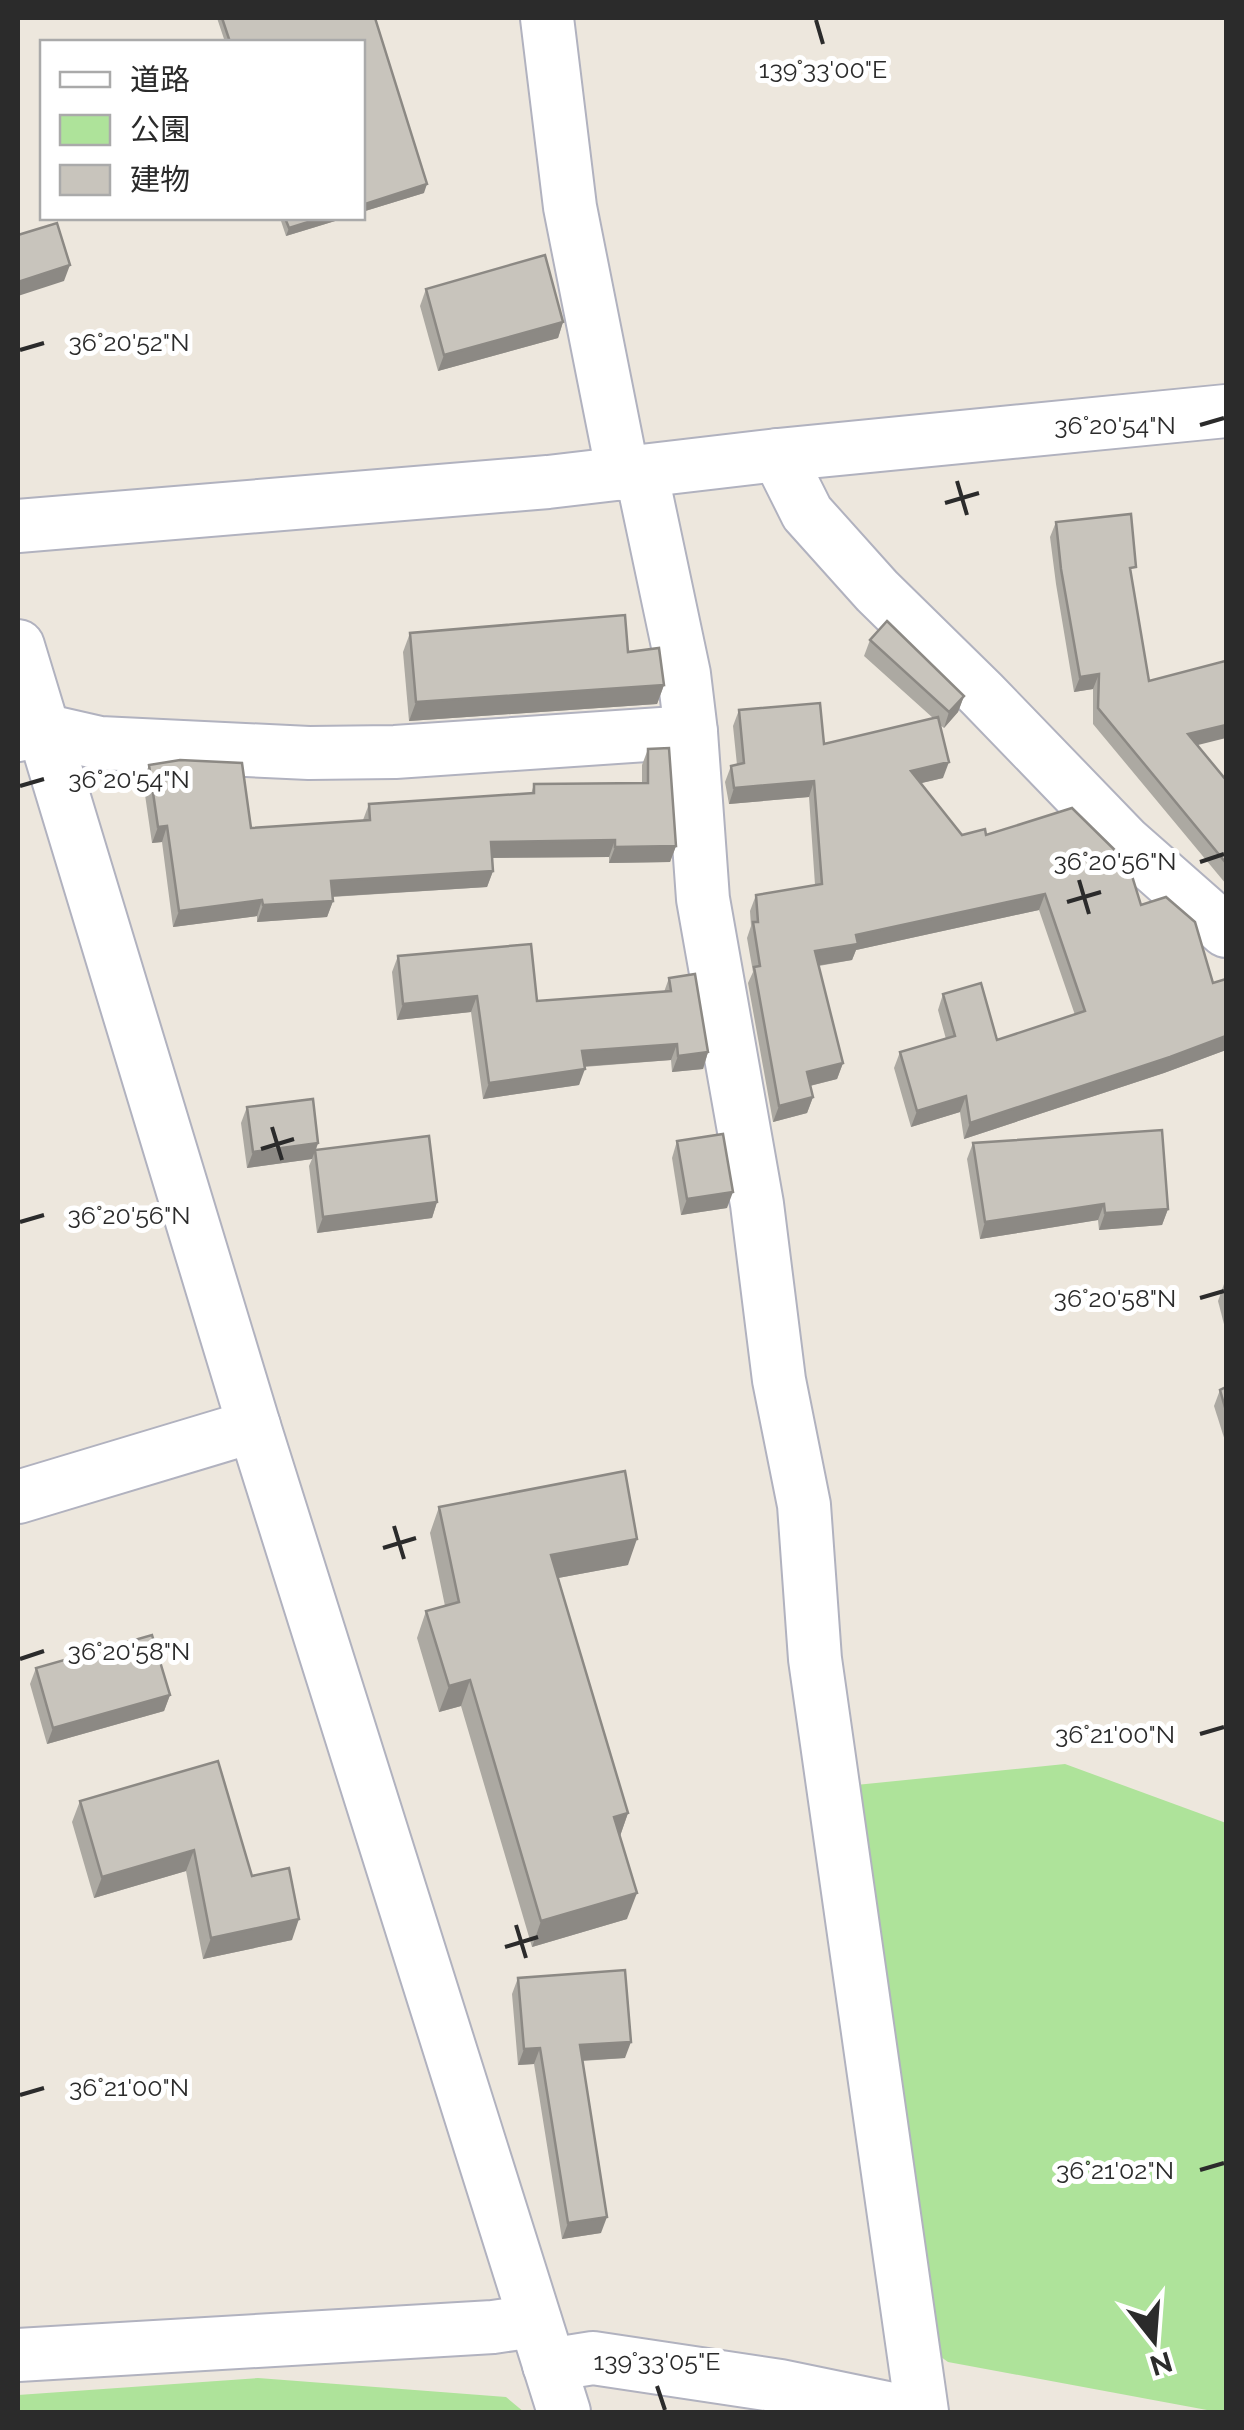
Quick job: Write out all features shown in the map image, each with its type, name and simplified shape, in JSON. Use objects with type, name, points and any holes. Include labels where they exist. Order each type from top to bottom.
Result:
[{"type":"street","points":[[546,18],[570,207],[684,674],[703,899],[757,1204],[779,1380],[804,1505],[816,1659],[922,2412]]},
{"type":"street","points":[[18,526],[632,472],[1226,411]]},
{"type":"street","points":[[778,455],[807,513],[877,591],[1125,842],[1226,931]]},
{"type":"street","points":[[18,646],[30,732],[254,1426],[549,2366]]},
{"type":"street","points":[[30,732],[100,742],[394,752],[691,732]]},
{"type":"street","points":[[18,1497],[254,1426]]},
{"type":"street","points":[[18,2355],[493,2327],[549,2366],[593,2358],[780,2386],[906,2412]]},
{"type":"green space","points":[[1065,1764],[1226,1823],[1226,2410],[1207,2410],[948,2362],[926,2346],[846,1786]]},
{"type":"green space","points":[[258,2378],[506,2397],[524,2412],[18,2412],[18,2395]]},
{"type":"building","points":[[222,18],[375,18],[427,184],[365,204],[365,40],[229,40]]},
{"type":"building","points":[[286,220],[315,220],[289,228]]},
{"type":"building","points":[[57,223],[70,265],[18,282],[18,235]]},
{"type":"building","points":[[545,255],[563,322],[444,355],[426,289]]},
{"type":"building","points":[[1131,514],[1136,567],[1130,568],[1149,681],[1225,661],[1226,725],[1188,734],[1226,780],[1226,863],[1098,708],[1099,674],[1080,677],[1056,522]]},
{"type":"building","points":[[625,615],[628,652],[659,648],[664,685],[416,702],[410,633]]},
{"type":"building","points":[[887,621],[964,696],[949,712],[870,640]]},
{"type":"building","points":[[820,703],[824,744],[938,717],[949,762],[911,771],[962,835],[985,829],[986,835],[1072,808],[1128,863],[1141,905],[1166,897],[1195,922],[1213,983],[1226,979],[1226,1036],[970,1123],[966,1096],[917,1111],[900,1052],[955,1036],[943,994],[981,983],[997,1040],[1085,1011],[1045,894],[856,935],[858,944],[815,951],[843,1063],[807,1072],[813,1097],[779,1106],[754,967],[760,966],[753,922],[758,922],[756,895],[822,884],[814,781],[734,788],[731,766],[744,763],[739,710]]},
{"type":"building","points":[[669,748],[676,846],[615,847],[615,840],[491,842],[493,871],[331,881],[333,901],[263,905],[262,900],[179,911],[167,826],[158,827],[149,765],[180,760],[242,763],[251,828],[370,820],[369,804],[534,793],[534,784],[648,783],[648,749]]},
{"type":"building","points":[[531,944],[537,1001],[671,991],[669,978],[695,974],[708,1052],[678,1056],[677,1044],[582,1051],[585,1069],[489,1083],[477,996],[403,1004],[398,956]]},
{"type":"building","points":[[313,1099],[318,1143],[253,1152],[247,1107]]},
{"type":"building","points":[[1162,1130],[1168,1209],[1105,1213],[1104,1204],[985,1222],[973,1143]]},
{"type":"building","points":[[723,1134],[733,1192],[687,1199],[677,1141]]},
{"type":"building","points":[[429,1136],[437,1202],[323,1217],[315,1150]]},
{"type":"building","points":[[1226,1387],[1226,1411],[1220,1390]]},
{"type":"building","points":[[625,1471],[637,1539],[551,1555],[628,1813],[614,1817],[637,1893],[541,1921],[470,1680],[449,1686],[426,1611],[459,1602],[439,1507]]},
{"type":"building","points":[[152,1635],[170,1695],[53,1728],[36,1668]]},
{"type":"building","points":[[218,1761],[252,1876],[289,1868],[299,1919],[211,1938],[194,1850],[102,1877],[80,1801]]},
{"type":"building","points":[[625,1970],[631,2042],[580,2045],[607,2217],[568,2223],[540,2048],[524,2049],[518,1978]]}]
